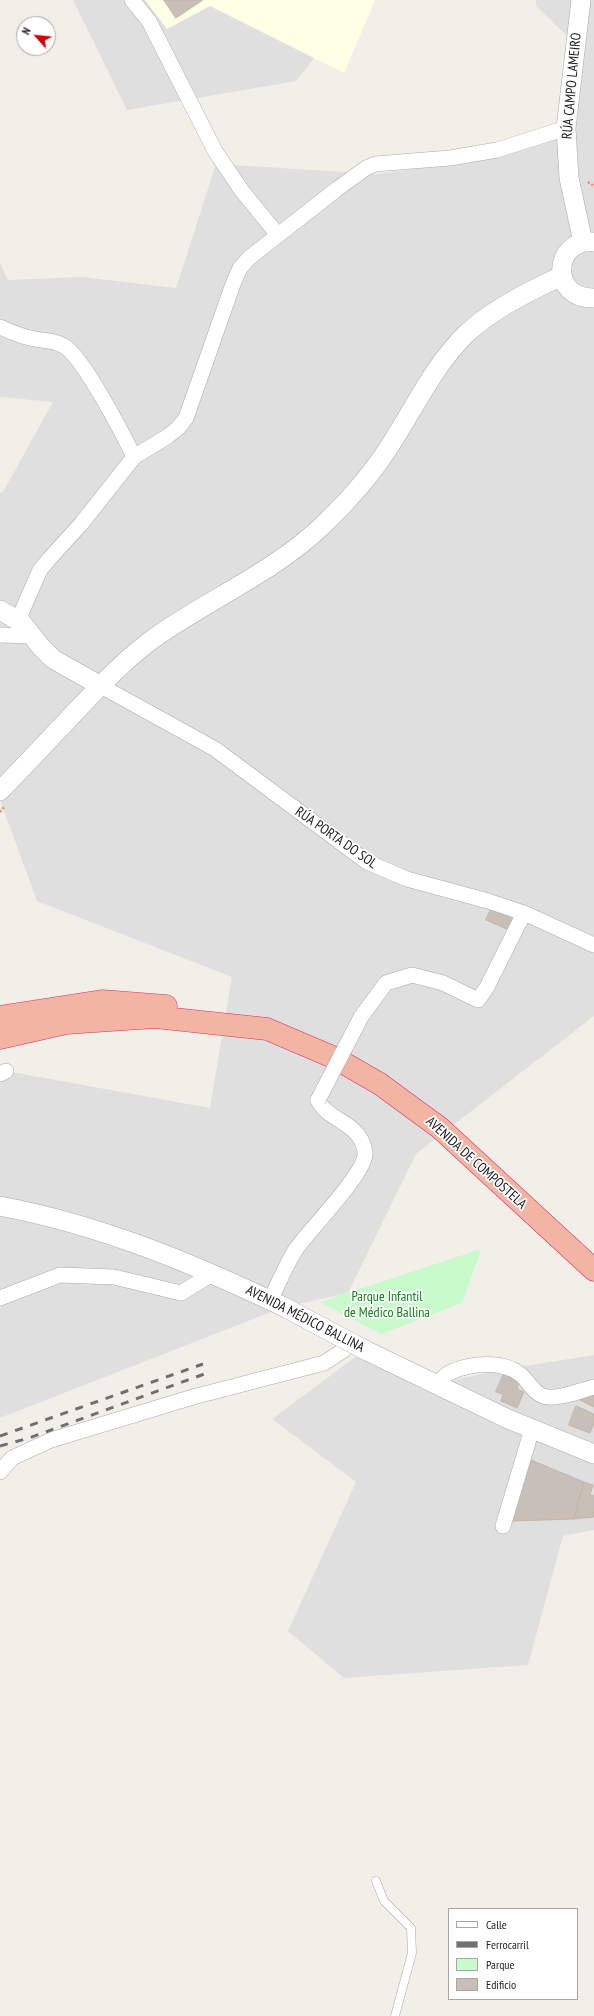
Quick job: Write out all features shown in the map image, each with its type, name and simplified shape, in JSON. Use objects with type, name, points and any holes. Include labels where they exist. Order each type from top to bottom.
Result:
[{"type":"highway","points":[[0,1017],[102,1001],[149,1003],[229,1018],[267,1029]]},
{"type":"highway","name":"AVENIDA DE COMPOSTELA","points":[[0,1038],[66,1023],[155,1017],[267,1029],[335,1058],[380,1084],[440,1128],[594,1270]]},
{"type":"street","points":[[132,0],[149,21],[215,151],[242,192],[278,235]]},
{"type":"street","name":"RÚA CAMPO LAMEIRO","points":[[581,0],[566,128],[569,178],[589,242]]},
{"type":"street","points":[[18,620],[40,570],[81,524],[134,457],[168,436],[178,428],[186,418],[233,284],[240,268],[249,258],[360,172],[375,164],[450,158],[496,150],[566,128]]},
{"type":"street","points":[[589,242],[575,246],[564,258],[562,276],[570,291],[578,296],[594,298]]},
{"type":"street","points":[[0,791],[130,658],[156,637],[281,558],[320,528],[353,495],[383,456],[445,357],[467,333],[489,316],[540,286],[562,276]]},
{"type":"street","points":[[0,327],[18,335],[54,341],[65,347],[74,356],[93,383],[134,457]]},
{"type":"street","points":[[0,610],[18,620],[53,659],[101,686]]},
{"type":"street","points":[[0,635],[33,636]]},
{"type":"street","name":"RÚA PORTA DO SOL","points":[[101,686],[215,749],[367,862],[407,879],[488,901],[524,913],[594,945]]},
{"type":"street","points":[[277,1304],[296,1248],[324,1217],[361,1168],[366,1153],[360,1138],[347,1125],[322,1110],[318,1100],[361,1017],[386,983],[412,975],[443,983],[478,1000],[487,987],[524,913]]},
{"type":"street","name":"AVENIDA MÉDICO BALLINA","points":[[2,1206],[103,1231],[212,1274],[277,1304],[357,1346],[508,1419],[594,1454]]},
{"type":"street","points":[[0,1298],[60,1275],[114,1277],[181,1293],[212,1274]]},
{"type":"street","points":[[0,1472],[12,1458],[51,1440],[193,1398],[324,1363],[344,1350],[357,1346]]},
{"type":"street","points":[[437,1384],[451,1372],[481,1365],[497,1365],[508,1367],[521,1375],[534,1390],[543,1396],[552,1398],[594,1387]]},
{"type":"street","points":[[503,1526],[532,1429]]},
{"type":"lane","points":[[376,1881],[384,1901],[411,1928],[412,1953],[395,2016]]},
{"type":"shaded area","points":[[73,0],[360,0],[296,81],[127,110]]},
{"type":"shaded area","points":[[145,0],[375,0],[344,73],[210,6],[167,29]]},
{"type":"shaded area","points":[[536,0],[594,0],[594,1016],[416,1154],[348,1293],[284,1307],[0,1418],[0,1079],[6,1071],[210,1108],[232,977],[37,901],[0,800],[0,493],[3,492],[53,402],[0,397],[0,263],[8,280],[82,277],[176,288],[216,164],[377,174],[502,156],[542,144],[566,128],[576,44],[536,6]]},
{"type":"shaded area","points":[[365,1350],[437,1384],[494,1371],[594,1355],[594,1530],[563,1536],[528,1665],[344,1678],[288,1631],[356,1482],[272,1419]]},
{"type":"green space","name":"Parque Infantil de Médico Ballina","points":[[478,1250],[480,1253],[462,1303],[381,1334],[320,1302]]},
{"type":"building","points":[[164,0],[203,0],[176,18]]},
{"type":"building","points":[[491,909],[514,919],[509,930],[486,920]]},
{"type":"building","points":[[504,1373],[519,1382],[517,1389],[524,1392],[517,1408],[501,1401],[503,1394],[496,1392]]},
{"type":"building","points":[[594,1389],[594,1407],[578,1399]]},
{"type":"building","points":[[576,1406],[594,1414],[594,1423],[590,1433],[569,1425]]},
{"type":"building","points":[[531,1460],[584,1482],[574,1519],[512,1521]]},
{"type":"building","points":[[584,1482],[593,1485],[590,1495],[594,1496],[594,1517],[574,1519]]},
{"type":"railway","points":[[0,1436],[203,1364]]},
{"type":"railway","points":[[0,1446],[29,1438],[207,1373]]}]
